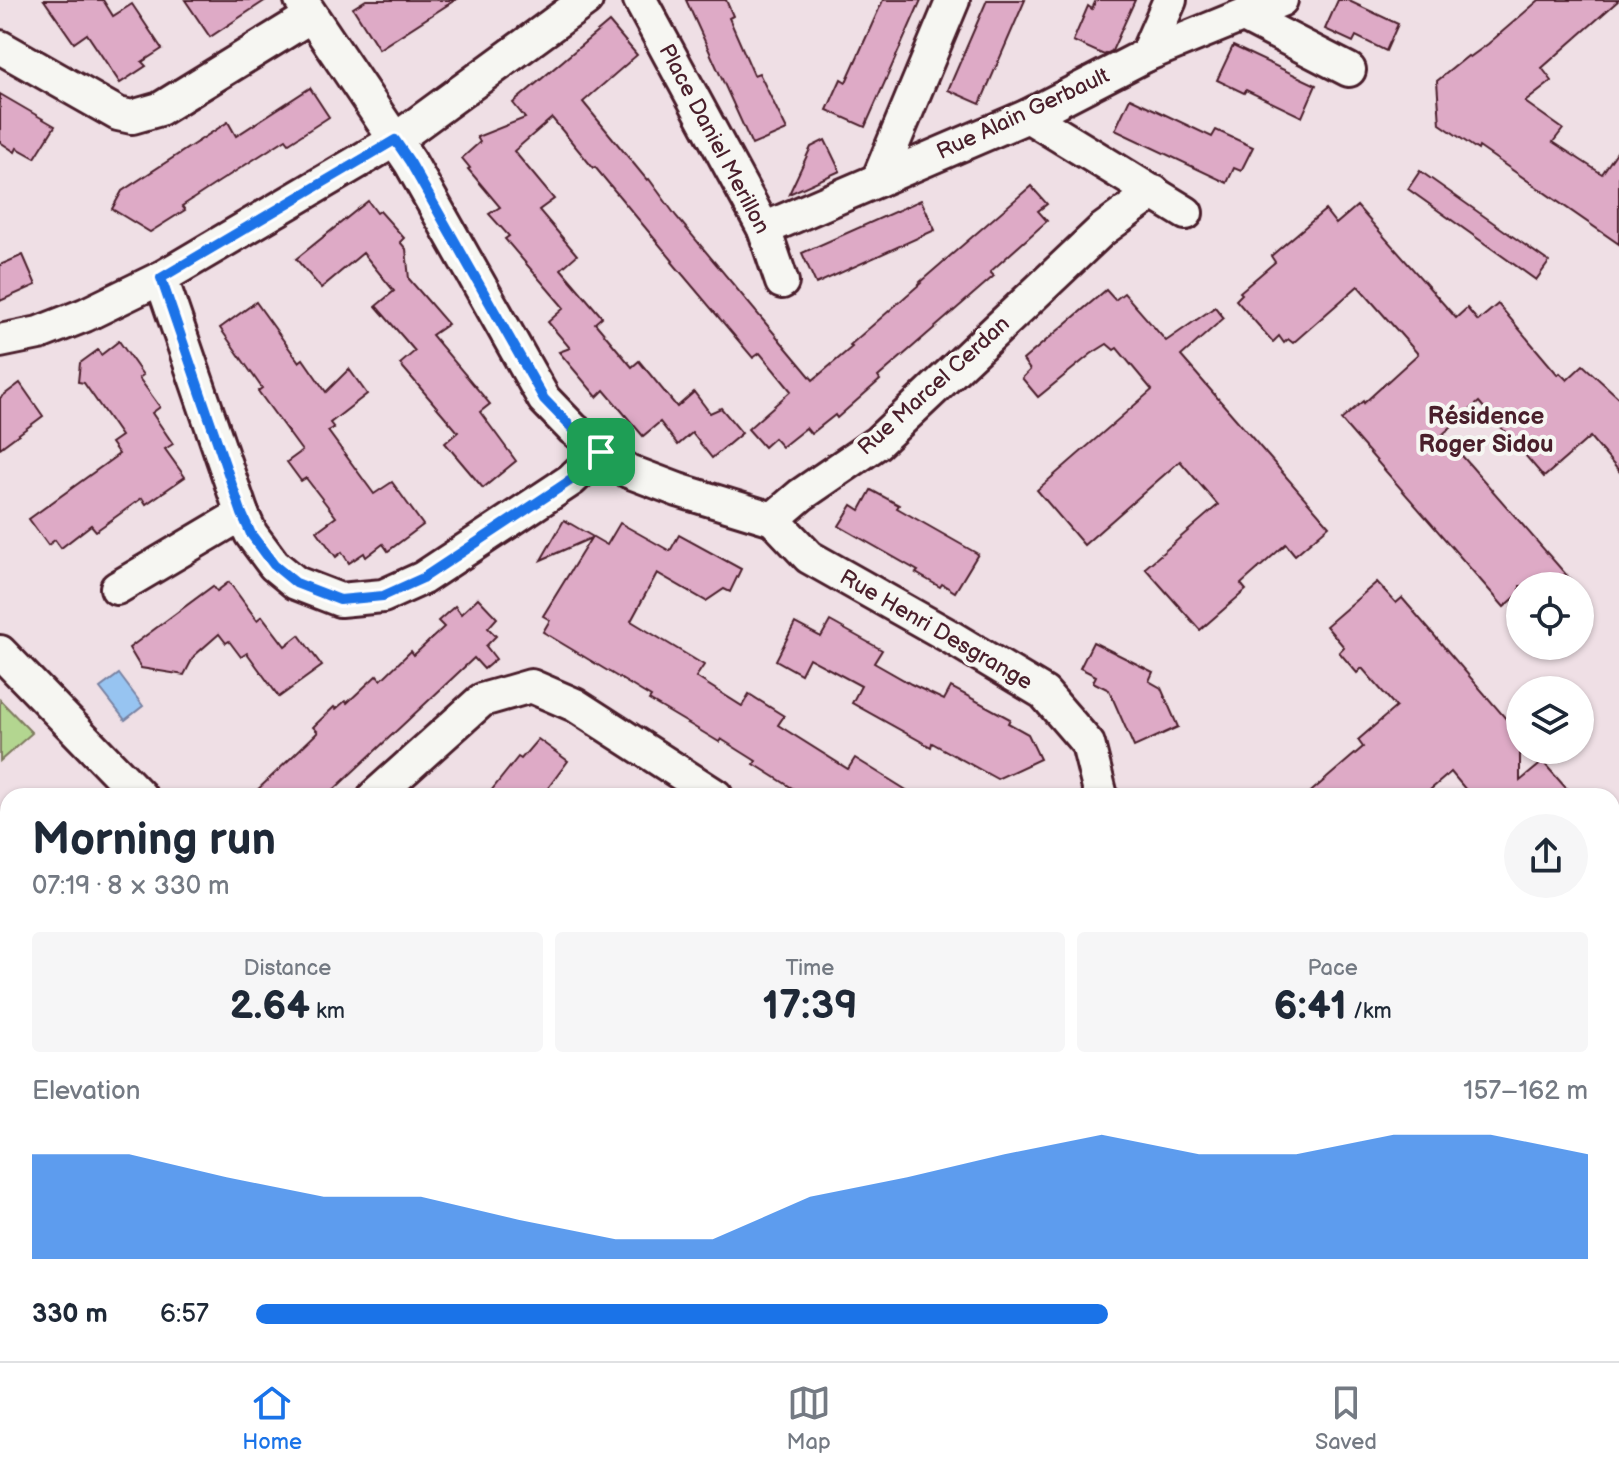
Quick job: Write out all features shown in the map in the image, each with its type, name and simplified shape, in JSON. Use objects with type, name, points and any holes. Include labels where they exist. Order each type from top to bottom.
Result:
[{"type":"street","points":[[0,341],[39,333],[85,315],[161,278],[395,140],[586,0]]},
{"type":"street","name":"Place Daniel Merillon","points":[[640,0],[764,229],[782,282]]},
{"type":"street","points":[[878,180],[953,0]]},
{"type":"street","points":[[1146,55],[1170,0]]},
{"type":"street","name":"Rue Alain Gerbault","points":[[764,229],[1028,116],[1146,55],[1281,0]]},
{"type":"street","points":[[0,47],[97,103],[118,114],[132,117],[160,109],[306,8],[410,162],[544,399],[573,429],[628,471],[773,519]]},
{"type":"street","points":[[1244,16],[1349,70]]},
{"type":"street","points":[[1028,116],[1186,213]]},
{"type":"street","name":"Rue Marcel Cerdan","points":[[773,519],[801,495],[877,443],[1102,230],[1154,192]]},
{"type":"street","points":[[161,278],[242,514],[251,534],[274,565],[296,583],[340,600],[383,596],[423,578],[571,480],[601,452]]},
{"type":"street","points":[[117,588],[242,514]]},
{"type":"street","name":"Rue Henri Desgrange","points":[[773,519],[809,557],[1044,693],[1088,744],[1099,788]]},
{"type":"street","points":[[0,652],[132,788]]},
{"type":"street","points":[[392,788],[482,700],[531,686],[575,705],[704,788]]},
{"type":"green space","points":[[0,700],[32,733],[0,761]]},
{"type":"water","points":[[119,674],[143,706],[125,720],[100,688]]},
{"type":"building","points":[[44,0],[103,0],[113,16],[132,4],[162,49],[142,62],[146,66],[120,83],[87,34],[74,43]]},
{"type":"building","points":[[185,0],[266,0],[210,37]]},
{"type":"building","points":[[366,0],[455,0],[379,49],[353,8]]},
{"type":"building","points":[[686,0],[726,0],[733,16],[729,18],[754,75],[759,73],[787,130],[752,145]]},
{"type":"building","points":[[883,0],[921,0],[865,127],[827,110],[841,79],[846,82]]},
{"type":"building","points":[[987,0],[1025,0],[980,104],[948,90]]},
{"type":"building","points":[[1096,0],[1135,0],[1112,51],[1104,55],[1073,41],[1088,6],[1092,9]]},
{"type":"building","points":[[1338,0],[1347,0],[1398,24],[1386,51],[1356,36],[1353,42],[1325,29]]},
{"type":"building","points":[[1539,0],[1619,0],[1542,68],[1552,81],[1525,102],[1563,129],[1553,142],[1602,174],[1619,149],[1619,244],[1479,147],[1478,150],[1440,124],[1437,81],[1488,44]]},
{"type":"building","points":[[609,22],[637,55],[583,102],[813,380],[1031,186],[1047,204],[1038,211],[1047,221],[990,272],[994,276],[878,377],[880,380],[837,418],[835,415],[811,434],[806,428],[782,447],[774,438],[764,447],[748,429],[791,391],[760,353],[753,358],[552,118],[514,151],[554,199],[539,210],[577,255],[561,269],[602,317],[595,323],[632,367],[639,361],[677,407],[694,392],[710,413],[721,408],[742,433],[712,458],[692,433],[678,445],[660,422],[643,436],[604,390],[597,397],[559,352],[570,348],[548,322],[564,308],[505,239],[509,236],[489,214],[500,207],[462,158],[480,142],[477,137],[525,118],[513,103]]},
{"type":"building","points":[[1233,46],[1316,85],[1302,117],[1246,90],[1244,93],[1217,80]]},
{"type":"building","points":[[310,88],[329,117],[289,143],[286,139],[217,183],[182,206],[185,210],[150,232],[112,209],[122,191],[228,122],[236,136]]},
{"type":"building","points":[[0,94],[55,126],[35,158],[17,148],[15,152],[0,142]]},
{"type":"building","points":[[1130,98],[1212,137],[1216,130],[1253,147],[1241,171],[1234,168],[1227,183],[1115,130]]},
{"type":"building","points":[[825,140],[840,171],[789,194],[811,147]]},
{"type":"building","points":[[1420,171],[1549,262],[1536,280],[1408,189]]},
{"type":"building","points":[[921,200],[935,230],[816,284],[802,253]]},
{"type":"building","points":[[368,201],[404,238],[400,242],[406,249],[409,279],[448,324],[432,335],[490,404],[480,412],[516,461],[483,488],[445,443],[458,432],[400,364],[415,351],[376,306],[394,291],[363,253],[321,288],[296,259]]},
{"type":"building","points":[[1357,206],[1456,318],[1467,308],[1478,321],[1498,304],[1558,375],[1560,373],[1567,380],[1583,365],[1619,398],[1619,471],[1590,437],[1544,477],[1479,402],[1443,434],[1564,572],[1506,572],[1504,607],[1341,420],[1418,354],[1358,286],[1293,343],[1288,339],[1284,343],[1279,336],[1273,342],[1236,300],[1242,294],[1240,292],[1275,262],[1271,256],[1325,210],[1336,224]]},
{"type":"building","points":[[23,255],[36,285],[0,301],[0,265]]},
{"type":"building","points":[[1106,290],[1115,300],[1124,293],[1166,341],[1215,307],[1224,318],[1181,356],[1329,526],[1295,555],[1286,544],[1241,584],[1246,590],[1200,630],[1145,568],[1218,505],[1180,461],[1084,545],[1037,490],[1152,390],[1117,348],[1114,350],[1107,344],[1038,397],[1022,378],[1030,370],[1023,360]]},
{"type":"building","points":[[256,302],[299,362],[303,359],[326,392],[349,369],[367,394],[330,423],[334,428],[328,431],[374,494],[392,482],[423,525],[388,551],[383,544],[366,557],[364,553],[349,563],[342,552],[336,557],[317,531],[336,517],[306,478],[301,481],[287,462],[302,451],[258,391],[262,388],[220,328]]},
{"type":"building","points":[[119,341],[143,375],[139,378],[160,407],[152,413],[173,444],[165,449],[185,477],[146,504],[142,498],[96,531],[91,525],[61,548],[55,540],[48,545],[29,519],[119,454],[111,443],[121,436],[84,383],[78,382],[80,363],[98,350],[101,355]]},
{"type":"building","points":[[20,383],[43,416],[0,448],[0,398]]},
{"type":"building","points":[[871,490],[978,554],[955,592],[942,584],[940,587],[839,526],[852,505],[860,510]]},
{"type":"building","points":[[564,520],[607,545],[620,523],[670,551],[679,535],[741,569],[730,592],[724,589],[706,601],[657,573],[631,621],[704,665],[696,677],[742,706],[749,694],[784,716],[778,725],[848,769],[855,758],[903,788],[792,788],[721,739],[719,742],[649,700],[651,697],[543,632],[550,620],[543,616],[591,538],[541,560]]},
{"type":"building","points":[[229,582],[257,620],[262,616],[285,646],[299,635],[322,666],[279,697],[247,653],[241,657],[219,634],[194,656],[184,675],[141,668],[129,648],[213,586],[217,591]]},
{"type":"building","points":[[1377,582],[1396,603],[1402,598],[1506,719],[1506,764],[1520,764],[1520,781],[1545,764],[1566,788],[1464,788],[1451,772],[1432,788],[1315,788],[1363,747],[1358,740],[1396,707],[1362,668],[1357,673],[1339,652],[1344,647],[1326,626]]},
{"type":"building","points":[[478,598],[497,618],[488,628],[496,636],[486,646],[496,659],[484,669],[474,658],[336,788],[259,788],[318,732],[313,727],[334,707],[336,709],[345,701],[347,703],[377,675],[381,680],[411,651],[414,655],[444,627],[438,621],[455,606],[461,614]]},
{"type":"building","points":[[830,621],[882,650],[874,663],[911,684],[944,700],[951,687],[1010,719],[1008,723],[1028,734],[1040,759],[997,779],[852,703],[861,686],[809,658],[801,674],[776,660],[795,623],[821,637]]},
{"type":"building","points":[[1093,642],[1153,672],[1149,681],[1161,688],[1178,727],[1134,747],[1109,690],[1093,682],[1096,676],[1080,668]]},
{"type":"building","points":[[538,739],[568,761],[548,788],[493,788],[518,757],[521,759]]},
{"type":"district","name":"Résidence Roger Sidou","points":[[1486,430]]},
{"type":"route","points":[[395,140],[544,399],[601,452],[571,480],[423,578],[383,596],[340,600],[296,583],[274,565],[251,534],[242,514],[161,278],[395,140]]}]
